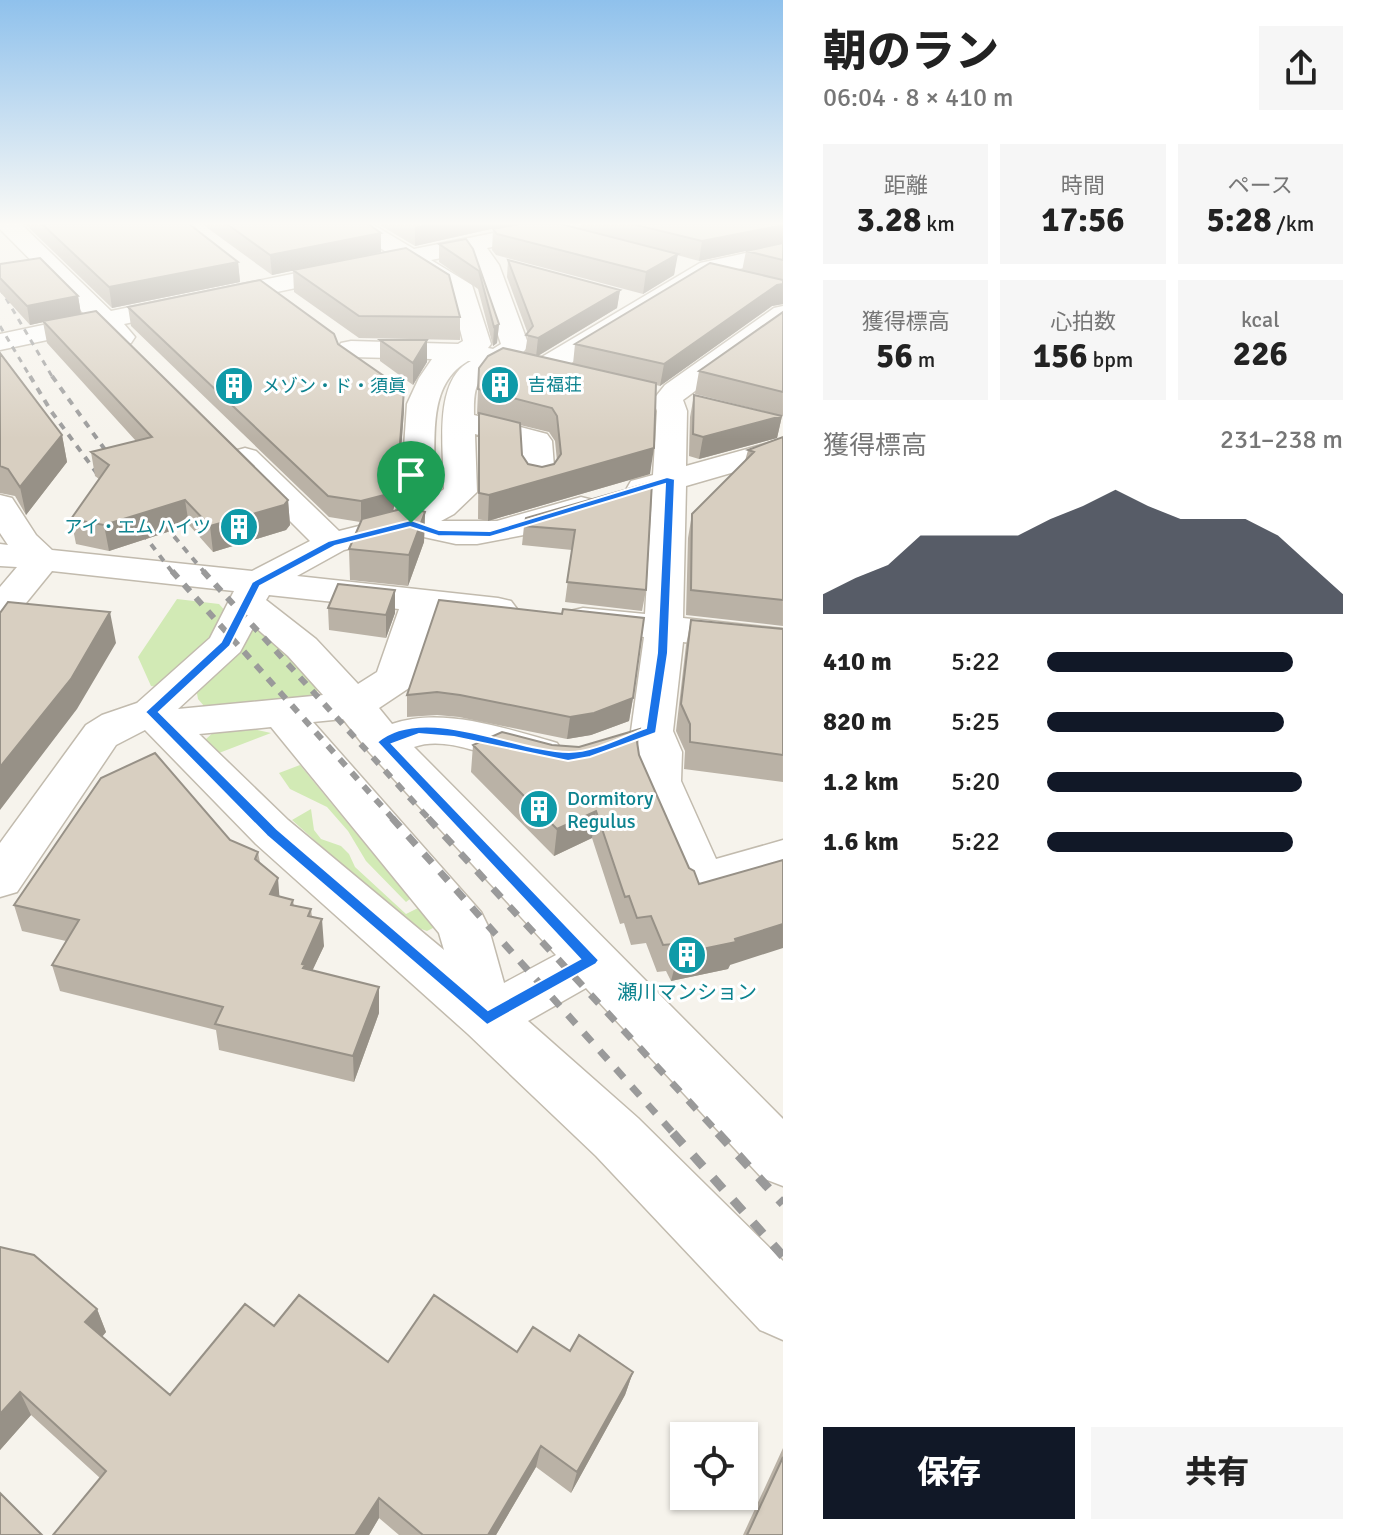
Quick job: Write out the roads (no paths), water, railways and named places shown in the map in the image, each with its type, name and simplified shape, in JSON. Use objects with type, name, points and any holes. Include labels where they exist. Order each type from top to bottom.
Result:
[{"type":"street","points":[[80,296],[139,353]]},
{"type":"street","points":[[0,342],[222,296]]},
{"type":"street","points":[[275,296],[289,305]]},
{"type":"street","points":[[411,523],[417,491],[422,404],[433,378],[444,363],[477,344],[464,296]]},
{"type":"street","points":[[158,718],[226,644],[251,594],[332,543],[411,523],[442,507],[460,492],[459,391],[473,371],[498,359],[515,346],[500,296]]},
{"type":"street","points":[[540,370],[661,296]]},
{"type":"street","points":[[616,297],[645,305]]},
{"type":"street","points":[[613,744],[663,653],[672,411],[668,400],[675,391],[783,314]]},
{"type":"street","points":[[326,332],[351,349],[467,352],[583,380]]},
{"type":"street","points":[[351,349],[350,355],[422,404]]},
{"type":"street","points":[[460,421],[536,441],[539,480]]},
{"type":"street","points":[[411,523],[438,533],[490,534],[670,479],[778,433]]},
{"type":"street","points":[[229,442],[332,543]]},
{"type":"street","points":[[0,505],[23,542],[42,560]]},
{"type":"street","points":[[0,555],[251,594],[421,601],[783,641]]},
{"type":"street","points":[[0,611],[42,560]]},
{"type":"street","points":[[251,594],[354,705],[384,742],[783,1159]]},
{"type":"street","points":[[0,879],[101,735],[117,725],[158,718],[282,713],[354,705],[395,679],[421,601]]},
{"type":"street","points":[[282,713],[463,926],[487,1018]]},
{"type":"street","points":[[158,718],[272,832],[487,1018],[617,1137],[783,1307]]},
{"type":"street","points":[[384,742],[418,730],[454,733],[550,755],[613,744],[660,752],[659,781],[702,881],[783,857]]},
{"type":"street","points":[[487,1018],[591,960]]},
{"type":"railway","points":[[4,296],[53,378]]},
{"type":"railway","points":[[0,326],[31,378]]},
{"type":"railway","points":[[30,376],[51,411],[107,487]]},
{"type":"railway","points":[[52,376],[116,465]]},
{"type":"railway","points":[[156,515],[205,573]]},
{"type":"railway","points":[[134,522],[173,573]]},
{"type":"railway","points":[[172,571],[394,820]]},
{"type":"railway","points":[[203,571],[430,820]]},
{"type":"railway","points":[[392,818],[675,1135]]},
{"type":"railway","points":[[428,818],[720,1135]]},
{"type":"railway","points":[[673,1133],[783,1256]]},
{"type":"railway","points":[[718,1133],[783,1204]]},
{"type":"place","name":"吉福荘","points":[[500,385]]},
{"type":"place","name":"メゾン・ド・須眞","points":[[234,386]]},
{"type":"place","name":"アイ・エム ハイツ","points":[[239,527]]},
{"type":"place","name":"Dormitory Regulus","points":[[539,809]]},
{"type":"place","name":"瀬川マンション","points":[[687,955]]}]
